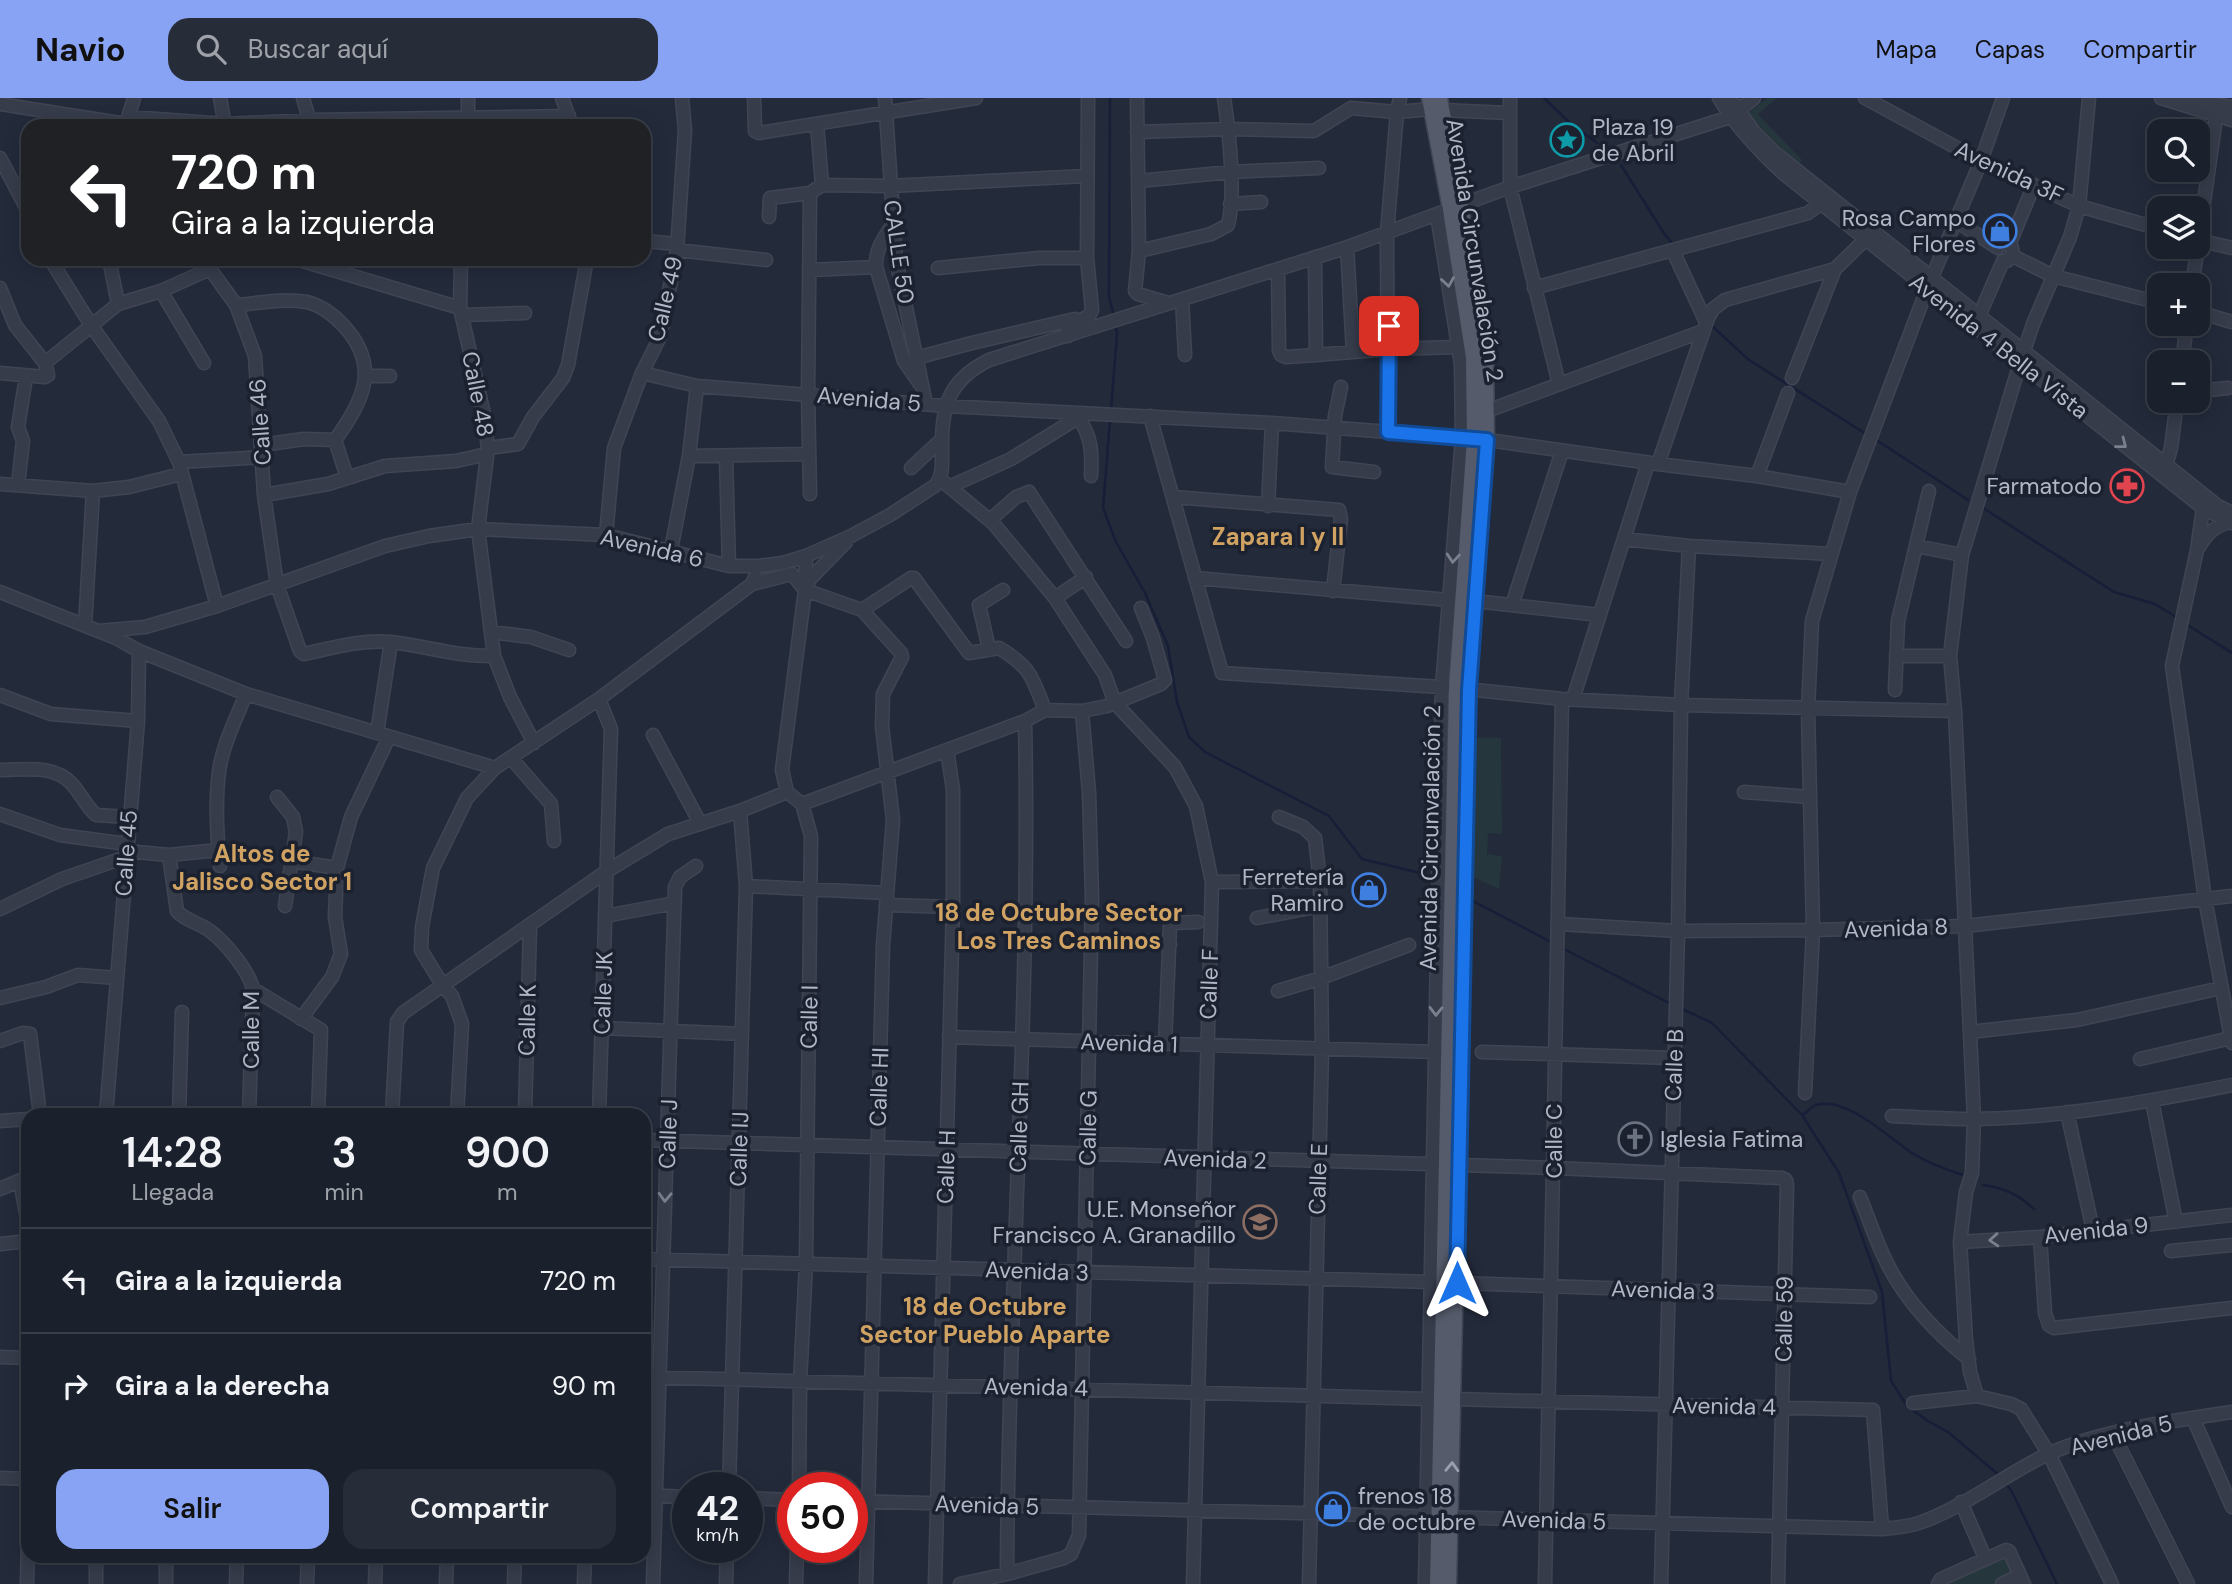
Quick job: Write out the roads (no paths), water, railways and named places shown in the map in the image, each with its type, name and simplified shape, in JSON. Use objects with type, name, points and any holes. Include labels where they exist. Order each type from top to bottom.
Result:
[{"type":"main road","name":"Avenida Circunvalación 2","points":[[1436,104],[1449,210],[1473,357],[1474,380],[1475,601],[1456,688]]},
{"type":"main road","name":"Avenida Circunvalación 2","points":[[1437,1584],[1435,1357],[1445,1166],[1461,528],[1474,439],[1487,411],[1486,357],[1449,210]]},
{"type":"main road","name":"Avenida Circunvalación 2","points":[[1449,1584],[1438,1517],[1454,1399],[1457,1283],[1440,1093],[1451,898]]},
{"type":"street","points":[[128,119],[134,98]]},
{"type":"street","points":[[220,98],[224,119]]},
{"type":"street","points":[[303,98],[310,119]]},
{"type":"street","points":[[468,98],[468,119]]},
{"type":"street","points":[[562,98],[570,119]]},
{"type":"street","name":"Calle 49","points":[[606,534],[614,448],[642,373],[660,337],[677,247],[685,130],[682,98]]},
{"type":"street","points":[[754,98],[755,131],[759,133],[976,98]]},
{"type":"street","name":"CALLE 50","points":[[886,98],[896,259],[926,404]]},
{"type":"street","points":[[1068,336],[1068,327],[1089,316],[1092,310],[1087,258],[1088,98]]},
{"type":"street","points":[[1137,98],[1139,251],[1136,293],[1168,303]]},
{"type":"street","points":[[1139,251],[1211,234],[1230,222],[1228,129],[1224,98]]},
{"type":"street","points":[[1388,432],[1387,233],[1400,98]]},
{"type":"street","points":[[1510,98],[1510,187],[1559,384]]},
{"type":"street","name":"Avenida 4 Bella Vista","points":[[1718,98],[1734,114],[1755,147],[1784,174],[1826,200],[2164,469],[2218,506],[2231,519]]},
{"type":"street","name":"Avenida 4 Bella Vista","points":[[1730,98],[1734,114]]},
{"type":"street","points":[[945,483],[942,440],[946,406],[959,383],[970,370],[980,365],[1348,247],[1510,187],[1734,114],[1754,98]]},
{"type":"street","name":"Avenida 3F","points":[[1865,98],[1981,161],[2034,185],[2079,205],[2147,225]]},
{"type":"street","points":[[1805,1093],[1813,930],[1808,709],[1812,621],[1850,492],[1930,284],[1981,161],[2003,98]]},
{"type":"street","points":[[1977,1396],[1969,1359],[1960,1242],[1966,1192],[1972,1173],[1974,1119],[1955,711],[1950,656],[1962,555],[2022,357],[2070,237],[2079,205],[2090,98]]},
{"type":"street","points":[[2161,98],[2223,109]]},
{"type":"street","points":[[2191,99],[2223,109],[2232,120]]},
{"type":"street","points":[[1137,132],[1228,129],[1314,131],[1346,103],[1397,111],[1436,104],[1510,114]]},
{"type":"street","points":[[0,104],[106,119]]},
{"type":"street","points":[[2207,196],[2223,109]]},
{"type":"street","points":[[817,124],[822,185]]},
{"type":"street","points":[[0,158],[21,198]]},
{"type":"street","points":[[1139,181],[1230,172],[1319,168]]},
{"type":"street","points":[[769,217],[770,198],[810,193],[822,185],[890,186],[1087,176]]},
{"type":"street","points":[[1977,321],[2034,185]]},
{"type":"street","points":[[810,193],[810,494]]},
{"type":"street","points":[[1534,288],[1808,213],[1826,200]]},
{"type":"street","points":[[1230,205],[1261,202]]},
{"type":"street","points":[[1449,210],[1458,347],[1474,439]]},
{"type":"street","points":[[1956,221],[2006,252],[2053,276],[2147,300]]},
{"type":"street","points":[[893,224],[878,247],[876,267],[904,361],[922,387]]},
{"type":"street","points":[[1792,378],[1835,270],[1870,236]]},
{"type":"street","points":[[651,242],[766,260]]},
{"type":"street","points":[[2210,245],[2232,248]]},
{"type":"street","points":[[1348,247],[1353,352]]},
{"type":"street","points":[[1673,251],[1705,327]]},
{"type":"street","points":[[1315,257],[1316,355]]},
{"type":"street","points":[[938,268],[1039,258],[1087,258]]},
{"type":"street","points":[[54,266],[91,325],[159,421],[180,468],[217,606]]},
{"type":"street","points":[[110,266],[118,304]]},
{"type":"street","points":[[45,363],[118,304],[162,290],[205,266]]},
{"type":"street","name":"Calle 46","points":[[210,266],[236,306],[255,356],[264,495],[276,585],[296,644],[304,654],[373,642],[391,642]]},
{"type":"street","points":[[318,266],[461,312],[525,313]]},
{"type":"street","name":"Calle 48","points":[[461,266],[461,312],[483,410],[488,451],[478,529],[494,656],[510,697],[534,743]]},
{"type":"street","points":[[264,495],[307,489],[385,466],[456,461],[518,444],[533,417],[563,378],[572,349],[586,266]]},
{"type":"street","points":[[810,270],[876,267]]},
{"type":"street","points":[[1278,269],[1281,355],[1286,357],[1458,347]]},
{"type":"street","points":[[1487,411],[1705,327],[1713,309],[1725,300],[1835,270]]},
{"type":"street","points":[[0,288],[15,325],[45,363],[48,375],[26,377],[0,373]]},
{"type":"street","points":[[162,290],[204,363]]},
{"type":"street","points":[[1182,299],[1185,355]]},
{"type":"street","points":[[236,306],[282,300],[309,303],[335,316],[350,332],[361,351],[366,376],[362,397],[335,440],[346,477]]},
{"type":"street","points":[[916,359],[972,342],[1089,316]]},
{"type":"street","points":[[2210,316],[2232,322]]},
{"type":"street","name":"Calle C","points":[[1545,1584],[1558,937],[1568,699],[1624,539],[1705,327]]},
{"type":"street","points":[[972,342],[980,365]]},
{"type":"street","points":[[1461,364],[1474,380]]},
{"type":"street","name":"Avenida 5","points":[[642,373],[697,386],[946,406],[1272,423],[1474,439],[1653,464],[1756,475],[1850,492]]},
{"type":"street","points":[[366,376],[390,376]]},
{"type":"street","points":[[18,485],[23,441],[18,427],[26,377]]},
{"type":"street","points":[[671,550],[689,456],[697,386]]},
{"type":"street","points":[[1341,387],[1332,467],[1374,472]]},
{"type":"street","points":[[2210,390],[2228,388]]},
{"type":"street","points":[[1756,475],[1788,393]]},
{"type":"street","points":[[2164,469],[2175,413]]},
{"type":"street","points":[[1086,415],[1092,445],[1091,475]]},
{"type":"street","name":"Avenida 6","points":[[99,631],[145,627],[217,606],[385,546],[478,529],[606,534],[729,566],[788,568],[945,483],[1012,459],[1086,415]]},
{"type":"street","points":[[1150,416],[1223,673],[1681,705],[1955,711]]},
{"type":"street","points":[[1268,506],[1272,423]]},
{"type":"street","points":[[0,484],[93,491],[129,487],[180,468],[262,451],[304,439],[335,440]]},
{"type":"street","points":[[911,468],[942,440]]},
{"type":"street","points":[[1512,605],[1562,451]]},
{"type":"street","points":[[689,456],[809,454]]},
{"type":"street","points":[[726,457],[729,566]]},
{"type":"street","name":"Avenida 4 Bella Vista","points":[[2164,469],[2203,508],[2231,519]]},
{"type":"street","name":"Calle F","points":[[945,483],[990,520],[1055,598],[1105,675],[1115,703],[1175,767],[1196,806],[1212,882],[1193,1584]]},
{"type":"street","points":[[85,626],[93,491]]},
{"type":"street","points":[[1895,690],[1898,621],[1929,491]]},
{"type":"street","points":[[990,520],[1016,497],[1029,492],[1126,640]]},
{"type":"street","points":[[1173,497],[1339,510],[1341,519],[1333,591]]},
{"type":"street","points":[[2140,1059],[2231,1040],[2205,899],[2172,666],[2197,550],[2203,508]]},
{"type":"street","points":[[2197,550],[2206,534],[2231,519]]},
{"type":"street","points":[[1440,1093],[1436,1052],[1451,898],[1456,688],[1449,600],[1461,528]]},
{"type":"street","points":[[805,590],[810,579],[851,536]]},
{"type":"street","points":[[1624,539],[1689,546],[1831,554]]},
{"type":"street","name":"Calle B","points":[[1661,1584],[1678,931],[1681,705],[1689,546]]},
{"type":"street","points":[[1916,546],[1962,555]]},
{"type":"street","points":[[806,556],[805,590],[782,770],[787,792],[802,804],[1025,722],[1045,710],[1082,711],[1115,703],[1161,684],[1165,680],[1141,608]]},
{"type":"street","points":[[752,584],[759,566]]},
{"type":"street","points":[[457,1108],[462,1024],[452,996],[421,950],[422,927],[433,868],[467,798],[495,768],[599,699],[752,584],[788,568],[805,590],[862,610],[914,578],[969,653],[999,648],[1025,666],[1045,710]]},
{"type":"street","points":[[1055,598],[1086,577]]},
{"type":"street","points":[[1195,578],[1449,600]]},
{"type":"street","points":[[989,649],[979,605],[1003,590]]},
{"type":"street","points":[[0,592],[246,694],[495,768]]},
{"type":"street","points":[[1475,601],[1599,615]]},
{"type":"street","name":"Calle HI","points":[[862,610],[902,657],[883,694],[882,726],[893,820],[887,899],[877,1148],[868,1472]]},
{"type":"street","points":[[491,632],[531,638],[569,650]]},
{"type":"street","points":[[301,1019],[332,976],[341,954],[335,917],[337,868],[351,817],[383,735],[391,642],[470,657],[494,656]]},
{"type":"street","name":"Calle 45","points":[[107,1108],[138,721],[139,651]]},
{"type":"street","points":[[1896,656],[1950,656]]},
{"type":"street","points":[[220,866],[219,772],[224,751],[246,694]]},
{"type":"street","points":[[0,695],[51,714],[138,721]]},
{"type":"street","name":"Calle JK","points":[[599,699],[611,729],[599,1108]]},
{"type":"street","name":"Calle G","points":[[960,1584],[981,1582],[1071,1554],[1079,1535],[1092,897],[1090,819],[1082,711]]},
{"type":"street","name":"Calle GH","points":[[1007,1574],[1022,1040],[1027,795],[1025,722]]},
{"type":"street","points":[[653,735],[700,823]]},
{"type":"street","name":"Calle H","points":[[935,1584],[953,907],[953,790],[947,750]]},
{"type":"street","points":[[511,758],[551,804],[554,841]]},
{"type":"street","points":[[0,770],[46,770],[61,774],[96,815],[129,817]]},
{"type":"street","points":[[391,1108],[397,1022],[403,1013],[607,872],[668,834],[740,811],[787,792]]},
{"type":"street","points":[[1744,792],[1810,797]]},
{"type":"street","points":[[277,797],[293,817],[296,832],[285,906]]},
{"type":"street","name":"Calle I","points":[[799,1472],[800,1382],[806,1264],[811,890],[811,836],[802,804]]},
{"type":"street","name":"Calle IJ","points":[[729,1472],[746,886],[740,811]]},
{"type":"street","points":[[0,814],[60,835],[127,851],[169,855],[218,850]]},
{"type":"street","name":"Calle E","points":[[1279,817],[1303,827],[1315,838],[1320,881],[1322,1049],[1309,1584]]},
{"type":"street","points":[[0,909],[127,851]]},
{"type":"street","name":"Calle M","points":[[169,855],[177,911],[219,939],[251,979],[250,1108]]},
{"type":"street","points":[[291,860],[337,868]]},
{"type":"street","name":"Calle J","points":[[651,1483],[659,1378],[676,881],[696,866]]},
{"type":"street","points":[[1212,882],[1320,881]]},
{"type":"street","points":[[746,886],[811,890],[953,907]]},
{"type":"street","name":"Avenida 8","points":[[1559,924],[1678,931],[1965,926],[2232,897]]},
{"type":"street","points":[[605,916],[675,904]]},
{"type":"street","points":[[1257,918],[1320,906]]},
{"type":"street","points":[[1165,1044],[1171,924],[1198,922]]},
{"type":"street","name":"Calle K","points":[[525,1108],[530,926]]},
{"type":"street","points":[[1139,941],[1170,944]]},
{"type":"street","points":[[1278,991],[1409,945]]},
{"type":"street","points":[[0,998],[34,991],[78,975],[117,978]]},
{"type":"street","points":[[1970,1032],[2077,1020],[2221,988]]},
{"type":"street","points":[[253,989],[317,1027],[322,1035],[318,1108]]},
{"type":"street","points":[[179,1108],[182,1012]]},
{"type":"street","points":[[602,1028],[742,1034]]},
{"type":"street","points":[[0,1041],[23,1033],[30,1034],[39,1108]]},
{"type":"street","name":"Avenida 1","points":[[949,1037],[1436,1052]]},
{"type":"street","points":[[1482,1052],[1674,1058]]},
{"type":"street","points":[[1892,1116],[1974,1119],[2067,1112],[2152,1101],[2232,1085]]},
{"type":"street","points":[[2152,1101],[2176,1222]]},
{"type":"street","points":[[2067,1112],[2093,1230]]},
{"type":"street","points":[[0,1121],[21,1120]]},
{"type":"street","name":"Avenida 2","points":[[651,1140],[1555,1168],[1786,1180]]},
{"type":"street","points":[[1434,1444],[1427,1399],[1435,1357],[1430,1282],[1445,1166]]},
{"type":"street","points":[[0,1189],[21,1180]]},
{"type":"street","name":"Calle 59","points":[[1778,1584],[1786,1180]]},
{"type":"street","points":[[1860,1197],[1887,1264],[1910,1298],[1936,1329],[1969,1359]]},
{"type":"street","name":"Avenida 9","points":[[1960,1242],[2040,1237],[2232,1215]]},
{"type":"street","points":[[2040,1237],[2045,1313],[2049,1325],[2054,1328],[2232,1307]]},
{"type":"street","points":[[0,1244],[21,1242]]},
{"type":"street","points":[[2171,1251],[2232,1245]]},
{"type":"street","name":"Avenida 3","points":[[651,1259],[1430,1282]]},
{"type":"street","name":"Avenida 3","points":[[1457,1283],[1870,1297]]},
{"type":"street","points":[[0,1357],[21,1358]]},
{"type":"street","name":"Avenida 4","points":[[651,1377],[1427,1399]]},
{"type":"street","points":[[1913,1403],[1977,1396],[2021,1409],[2049,1454],[2112,1584]]},
{"type":"street","name":"Avenida 4","points":[[1454,1399],[1873,1410],[1882,1530]]},
{"type":"street","name":"Avenida 5","points":[[868,1502],[1882,1530],[1920,1523],[2049,1454],[2113,1434],[2232,1412]]},
{"type":"street","points":[[2193,1418],[2232,1507]]},
{"type":"street","points":[[2113,1434],[2188,1584]]},
{"type":"street","points":[[0,1478],[21,1479]]},
{"type":"street","points":[[651,1496],[672,1497]]},
{"type":"street","points":[[1961,1502],[1985,1558]]},
{"type":"street","points":[[1425,1584],[1438,1517]]},
{"type":"street","points":[[651,1525],[653,1584]]},
{"type":"street","points":[[1938,1584],[1941,1579],[2008,1550],[2022,1579],[2002,1584]]},
{"type":"street","points":[[27,1563],[27,1584]]},
{"type":"street","points":[[96,1563],[96,1584]]},
{"type":"street","points":[[166,1563],[166,1584]]},
{"type":"street","points":[[236,1584],[237,1563]]},
{"type":"street","points":[[307,1584],[308,1563]]},
{"type":"street","points":[[375,1584],[376,1563]]},
{"type":"street","points":[[446,1584],[447,1563]]},
{"type":"street","points":[[514,1584],[515,1563]]},
{"type":"street","points":[[584,1584],[585,1563]]},
{"type":"street","points":[[726,1584],[727,1563]]},
{"type":"street","points":[[796,1584],[797,1563]]},
{"type":"street","name":"Calle HI","points":[[866,1563],[866,1584]]},
{"type":"waterway","points":[[1110,98],[1109,297],[1114,316]]},
{"type":"waterway","points":[[1544,98],[1570,123],[1597,143]]},
{"type":"waterway","points":[[1621,165],[1673,244]]},
{"type":"waterway","points":[[1111,410],[1116,326]]},
{"type":"waterway","points":[[1712,326],[1749,360],[1866,434]]},
{"type":"waterway","points":[[1110,420],[1103,508],[1116,542],[1145,593],[1168,646],[1177,702],[1189,737],[1205,752],[1329,816],[1362,859],[1420,873],[1435,881]]},
{"type":"waterway","points":[[1878,441],[1968,500]]},
{"type":"waterway","points":[[1983,508],[2114,592],[2155,604],[2176,617]]},
{"type":"waterway","points":[[2186,624],[2232,653]]},
{"type":"waterway","points":[[1469,899],[1553,943]]},
{"type":"waterway","points":[[1562,948],[1671,1004]]},
{"type":"waterway","points":[[1680,1008],[1712,1023],[1802,1115],[1839,1173],[1882,1292],[1891,1381],[1907,1406],[1948,1432],[2000,1476]]},
{"type":"waterway","points":[[1803,1115],[1816,1105],[1841,1107],[1867,1120],[1918,1157],[1963,1175]]},
{"type":"waterway","points":[[1983,1185],[2010,1193],[2034,1209]]},
{"type":"waterway","points":[[2004,1482],[2011,1490],[2057,1584]]},
{"type":"place","name":"Plaza 19 de Abril","points":[[1567,140]]},
{"type":"place","name":"Rosa Campo Flores","points":[[2000,231]]},
{"type":"place","name":"Farmatodo","points":[[2127,486]]},
{"type":"place","name":"Ferretería Ramiro","points":[[1369,890]]},
{"type":"place","name":"Iglesia Fatima","points":[[1635,1139]]},
{"type":"place","name":"U.E. Monseñor Francisco A. Granadillo","points":[[1260,1222]]},
{"type":"place","name":"frenos 18 de octubre","points":[[1333,1509]]},
{"type":"district","name":"Zapara I y II","points":[[1278,537]]},
{"type":"district","name":"Altos de Jalisco Sector 1","points":[[262,868]]},
{"type":"district","name":"18 de Octubre Sector Los Tres Caminos","points":[[1059,927]]},
{"type":"district","name":"18 de Octubre Sector Pueblo Aparte","points":[[985,1321]]}]
